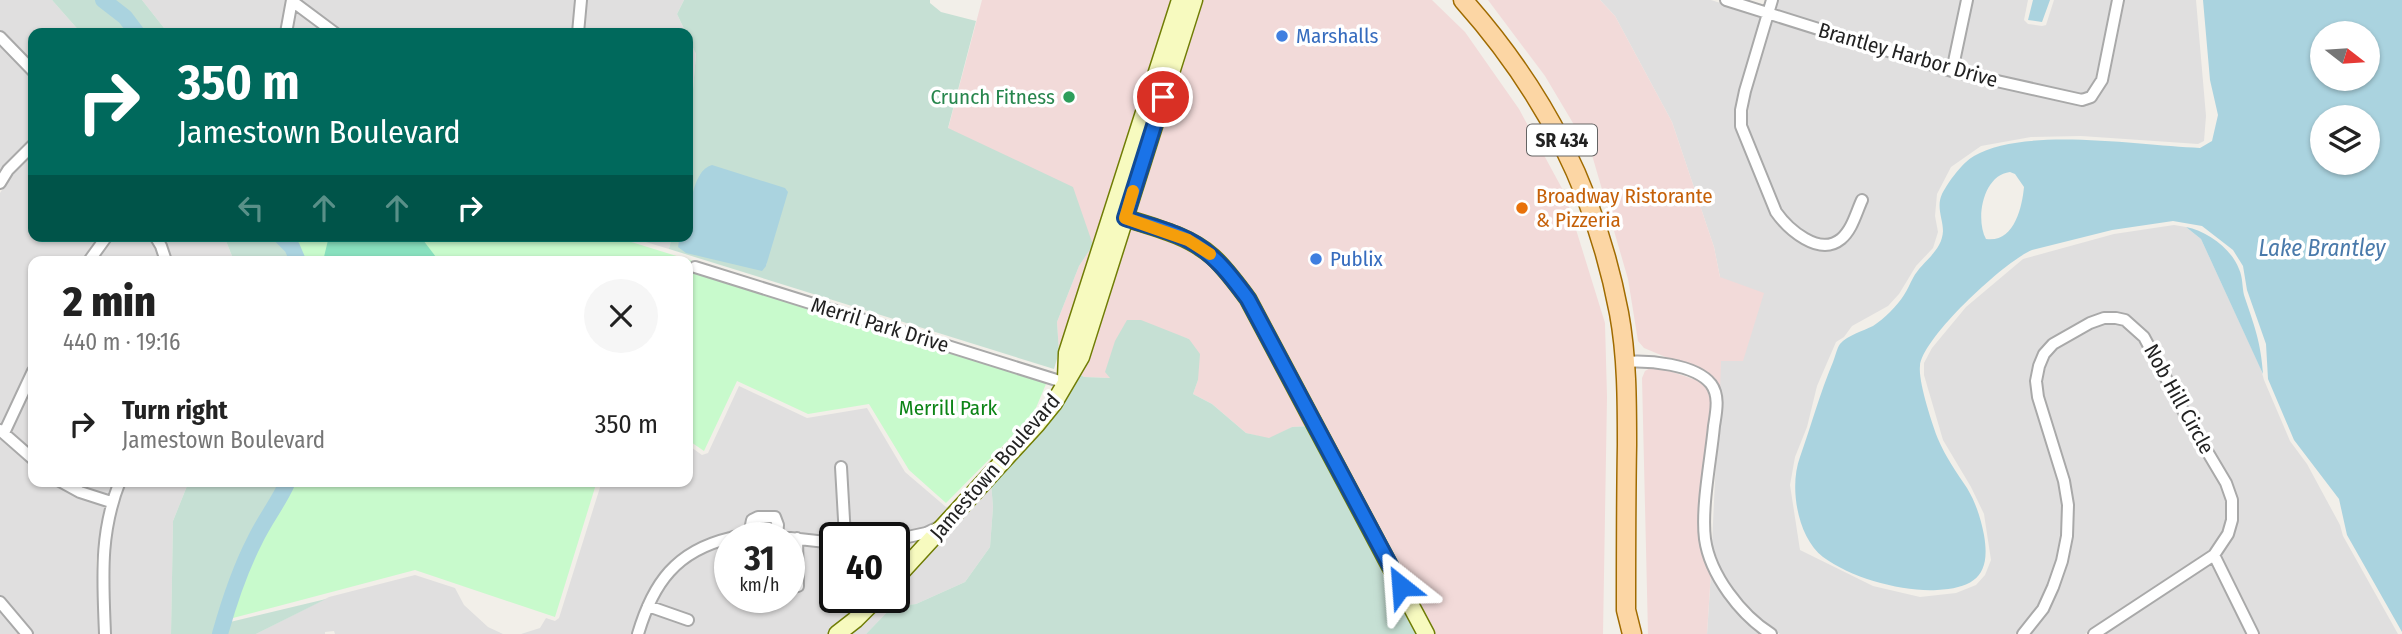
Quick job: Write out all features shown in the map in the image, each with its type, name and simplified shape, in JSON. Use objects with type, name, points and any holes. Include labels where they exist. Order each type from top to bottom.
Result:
[{"type":"main road","name":"SR 434","points":[[1463,0],[1498,41],[1531,87],[1573,164],[1595,219],[1606,258],[1619,314],[1625,362],[1626,610],[1632,634]]},
{"type":"main road","name":"SR 434","points":[[1619,634],[1626,610]]},
{"type":"street","points":[[287,28],[292,0],[328,28]]},
{"type":"street","points":[[578,28],[581,0]]},
{"type":"street","name":"Jamestown Boulevard","points":[[1119,216],[1180,0]]},
{"type":"street","name":"Jamestown Boulevard","points":[[911,562],[1030,433],[1066,383],[1067,353],[1119,216],[1194,0]]},
{"type":"street","name":"Brantley Harbor Drive","points":[[1726,0],[1952,71],[2074,99],[2091,96],[2102,80],[2118,0]]},
{"type":"street","points":[[1772,0],[1745,91],[1741,126],[1776,212],[1794,233],[1812,242],[1834,243],[1849,230],[1862,200]]},
{"type":"street","points":[[1952,71],[1967,0]]},
{"type":"street","points":[[0,37],[28,66]]},
{"type":"street","points":[[0,183],[8,170],[28,150]]},
{"type":"street","points":[[1119,216],[1188,240],[1211,255],[1230,274],[1248,299],[1426,634]]},
{"type":"street","name":"Merril Park Drive","points":[[695,267],[1066,383]]},
{"type":"street","name":"Nob Hill Circle","points":[[2023,634],[2043,609],[2053,587],[2067,536],[2068,505],[2064,481],[2039,397],[2036,381],[2039,366],[2044,354],[2053,344],[2090,323],[2104,318],[2121,318],[2139,330],[2226,483],[2232,500],[2232,520],[2228,534],[2214,555],[2094,634]]},
{"type":"street","points":[[1625,362],[1656,361],[1702,377],[1711,385],[1717,406],[1705,514],[1705,540],[1716,571],[1738,604],[1771,634]]},
{"type":"street","points":[[28,381],[2,431],[28,454]]},
{"type":"street","points":[[841,467],[844,522]]},
{"type":"street","points":[[71,487],[111,502]]},
{"type":"street","points":[[106,634],[102,561],[111,502],[117,487]]},
{"type":"street","points":[[752,522],[754,518],[775,517],[777,522]]},
{"type":"street","points":[[910,536],[926,533],[946,523]]},
{"type":"street","points":[[638,634],[656,589],[673,566],[697,548],[714,543]]},
{"type":"street","points":[[2214,555],[2253,634]]},
{"type":"street","points":[[0,602],[27,634]]},
{"type":"street","points":[[648,606],[688,620]]},
{"type":"street","points":[[837,634],[862,613]]},
{"type":"shaded area","points":[[0,0],[52,0],[77,28],[28,28],[28,58],[0,30]]},
{"type":"shaded area","points":[[142,0],[286,0],[281,28],[164,28]]},
{"type":"shaded area","points":[[299,0],[576,0],[573,28],[337,28]]},
{"type":"shaded area","points":[[587,0],[684,0],[677,14],[684,28],[584,28]]},
{"type":"shaded area","points":[[982,0],[1175,0],[1059,352],[1057,322],[1079,266],[1093,245],[948,129]]},
{"type":"shaded area","points":[[1198,0],[1432,0],[1465,32],[1519,109],[1565,194],[1605,323],[1607,397],[1603,634],[1432,634],[1233,271],[1132,215]]},
{"type":"shaded area","points":[[1488,0],[1600,0],[1615,16],[1672,122],[1714,247],[1720,277],[1764,293],[1743,361],[1721,361],[1720,392],[1704,373],[1644,348],[1638,341],[1628,279],[1592,155],[1545,76]]},
{"type":"shaded area","points":[[1600,0],[1711,0],[1761,16],[1736,109],[1772,213],[1780,226],[1792,237],[1809,246],[1853,233],[1868,198],[1859,194],[1844,227],[1832,238],[1814,237],[1798,229],[1781,210],[1747,125],[1750,93],[1771,20],[1947,74],[2073,104],[2083,104],[2098,99],[2107,81],[2124,0],[2196,0],[2206,116],[2204,141],[2198,144],[2081,136],[2031,137],[1981,146],[1951,167],[1937,194],[1935,216],[1938,232],[1933,248],[1916,266],[1899,294],[1888,306],[1852,326],[1844,337],[1836,342],[1817,386],[1807,427],[1795,457],[1790,485],[1800,550],[1873,586],[1920,597],[1956,593],[1976,585],[1985,575],[1991,560],[1984,514],[1943,440],[1924,375],[1924,363],[1932,348],[1966,307],[2023,259],[2114,234],[2174,225],[2186,227],[2201,239],[2261,369],[2290,441],[2307,464],[2340,525],[2343,536],[2398,634],[2259,634],[2220,556],[2233,537],[2237,521],[2237,500],[2231,482],[2149,335],[2126,315],[2116,313],[2040,352],[2034,364],[2031,380],[2059,482],[2062,536],[2057,560],[2038,607],[2015,634],[1780,634],[1761,622],[1742,601],[1721,570],[1712,544],[1716,458],[1722,407],[1720,277],[1714,247],[1672,122],[1615,16]]},
{"type":"shaded area","points":[[1778,0],[1962,0],[1948,64],[1774,11]]},
{"type":"shaded area","points":[[1972,0],[2028,0],[2024,20],[2028,24],[2042,26],[2046,25],[2054,0],[2113,0],[2093,87],[2081,95],[1958,67]]},
{"type":"shaded area","points":[[296,10],[320,28],[292,28]]},
{"type":"shaded area","points":[[0,44],[28,74],[28,143],[0,173]]},
{"type":"shaded area","points":[[693,47],[696,54],[693,89]]},
{"type":"shaded area","points":[[28,157],[28,242],[95,242],[86,256],[28,256],[28,370],[2,425],[0,193]]},
{"type":"shaded area","points":[[1129,224],[1186,244],[1208,258],[1243,301],[1310,426],[1292,427],[1269,439],[1246,433],[1212,404],[1193,394],[1198,380],[1189,339],[1174,334],[1111,378],[1084,377],[1078,373]]},
{"type":"shaded area","points":[[152,242],[158,256],[99,256],[107,243]]},
{"type":"shaded area","points":[[163,242],[226,242],[232,256],[169,256]]},
{"type":"shaded area","points":[[646,242],[671,242],[669,249]]},
{"type":"shaded area","points":[[2105,323],[2122,324],[2140,340],[2221,485],[2227,500],[2223,532],[2207,553],[2085,634],[2031,634],[2047,612],[2058,589],[2073,538],[2073,505],[2069,481],[2044,396],[2044,368],[2057,348],[2092,327]]},
{"type":"shaded area","points":[[1652,367],[1699,381],[1707,387],[1711,397],[1699,514],[1700,541],[1711,571],[1707,634],[1648,634],[1642,378],[1645,371]]},
{"type":"shaded area","points":[[739,386],[807,418],[867,408],[905,472],[946,507],[990,465],[943,519],[923,528],[910,531],[910,522],[819,522],[819,613],[855,613],[829,634],[521,634],[540,628],[546,618],[555,621],[559,618],[600,487],[693,487],[693,449],[702,455],[708,453]]},
{"type":"shaded area","points":[[28,394],[28,448],[10,432]]},
{"type":"shaded area","points":[[0,436],[28,461],[28,487],[62,487],[79,497],[105,505],[96,561],[100,634],[33,634],[0,595]]},
{"type":"shaded area","points":[[991,483],[993,507],[990,547],[965,582],[910,605],[910,570]]},
{"type":"shaded area","points":[[84,487],[112,487],[108,496]]},
{"type":"shaded area","points":[[123,487],[187,487],[173,521],[171,634],[111,634],[107,562],[116,504]]},
{"type":"shaded area","points":[[2212,562],[2247,634],[2103,634]]},
{"type":"shaded area","points":[[1711,572],[1734,606],[1763,634],[1707,634]]},
{"type":"shaded area","points":[[415,575],[455,588],[464,605],[488,627],[503,634],[335,634],[334,631],[325,634],[256,634],[329,597]]},
{"type":"shaded area","points":[[0,610],[21,634],[0,634]]},
{"type":"shaded area","points":[[868,613],[886,613],[866,634],[846,634]]},
{"type":"green space","points":[[52,0],[142,0],[164,28],[77,28]]},
{"type":"green space","points":[[684,0],[930,0],[941,12],[976,21],[948,128],[1073,187],[1093,245],[1079,266],[1057,322],[1059,352],[1054,369],[669,249],[671,242],[686,242],[766,266],[769,251],[700,175],[693,197],[693,89],[696,54],[693,48],[693,28],[684,28],[677,14]]},
{"type":"green space","points":[[226,242],[284,242],[295,256],[232,256]]},
{"type":"green space","name":"Merrill Park","points":[[291,242],[631,242],[677,256],[300,256]]},
{"type":"green space","points":[[328,242],[425,242],[435,256],[324,256]]},
{"type":"green space","name":"Merrill Park","points":[[693,261],[1051,372],[1033,415],[946,503],[909,470],[869,404],[808,414],[737,381],[704,451],[693,443]]},
{"type":"green space","points":[[1127,320],[1141,320],[1189,339],[1200,354],[1198,380],[1193,394],[1212,404],[1246,433],[1269,438],[1292,427],[1310,426],[1420,634],[866,634],[886,613],[910,613],[910,605],[965,582],[990,547],[993,507],[991,483],[1078,373],[1084,377],[1110,378],[1105,372],[1115,341]]},
{"type":"green space","points":[[187,487],[281,487],[253,541],[235,585],[224,618],[226,623],[326,599],[256,634],[171,634],[173,521]]},
{"type":"green space","points":[[286,487],[595,487],[555,617],[415,570],[229,619],[257,543]]},
{"type":"water","points":[[2033,0],[2050,0],[2042,22],[2028,20]]},
{"type":"water","name":"Lake Brantley","points":[[2203,0],[2402,0],[2402,632],[2347,535],[2339,499],[2294,440],[2268,379],[2266,344],[2247,290],[2243,266],[2233,250],[2202,226],[2173,221],[2112,230],[2032,250],[1985,284],[1949,320],[1924,353],[1920,373],[1932,423],[1944,452],[1973,499],[1983,529],[1985,560],[1977,577],[1950,589],[1908,589],[1862,577],[1823,557],[1814,548],[1801,524],[1795,482],[1800,457],[1820,398],[1840,344],[1882,320],[1898,304],[1917,272],[1939,245],[1943,231],[1940,199],[1956,173],[1974,156],[1996,147],[2022,142],[2084,140],[2200,148],[2212,141],[2218,115],[2210,80]],"holes":[[[2010,172],[2015,174],[2024,187],[2018,214],[2010,230],[2003,236],[1986,239],[1981,221],[1984,199],[1993,181]]]},
{"type":"water","points":[[712,165],[785,188],[788,192],[766,266],[762,271],[686,253],[678,247],[679,242],[693,242],[693,192],[699,176]]},
{"type":"water","points":[[2186,227],[2202,232],[2217,242],[2235,261],[2259,343],[2263,374],[2201,239]]},
{"type":"waterway","points":[[103,0],[125,17],[133,28]]},
{"type":"waterway","points":[[287,242],[296,256]]},
{"type":"waterway","points":[[220,634],[244,562],[285,487]]},
{"type":"slow traffic","points":[[1133,191],[1125,218],[1188,240],[1210,254]]},
{"type":"place","name":"Marshalls","points":[[1282,36]]},
{"type":"place","name":"Crunch Fitness","points":[[1069,97]]},
{"type":"place","name":"Broadway Ristorante & Pizzeria","points":[[1522,208]]},
{"type":"place","name":"Publix","points":[[1316,259]]},
{"type":"route","points":[[1163,97],[1125,218],[1188,240],[1211,255],[1230,274],[1248,299],[1401,586]]}]
